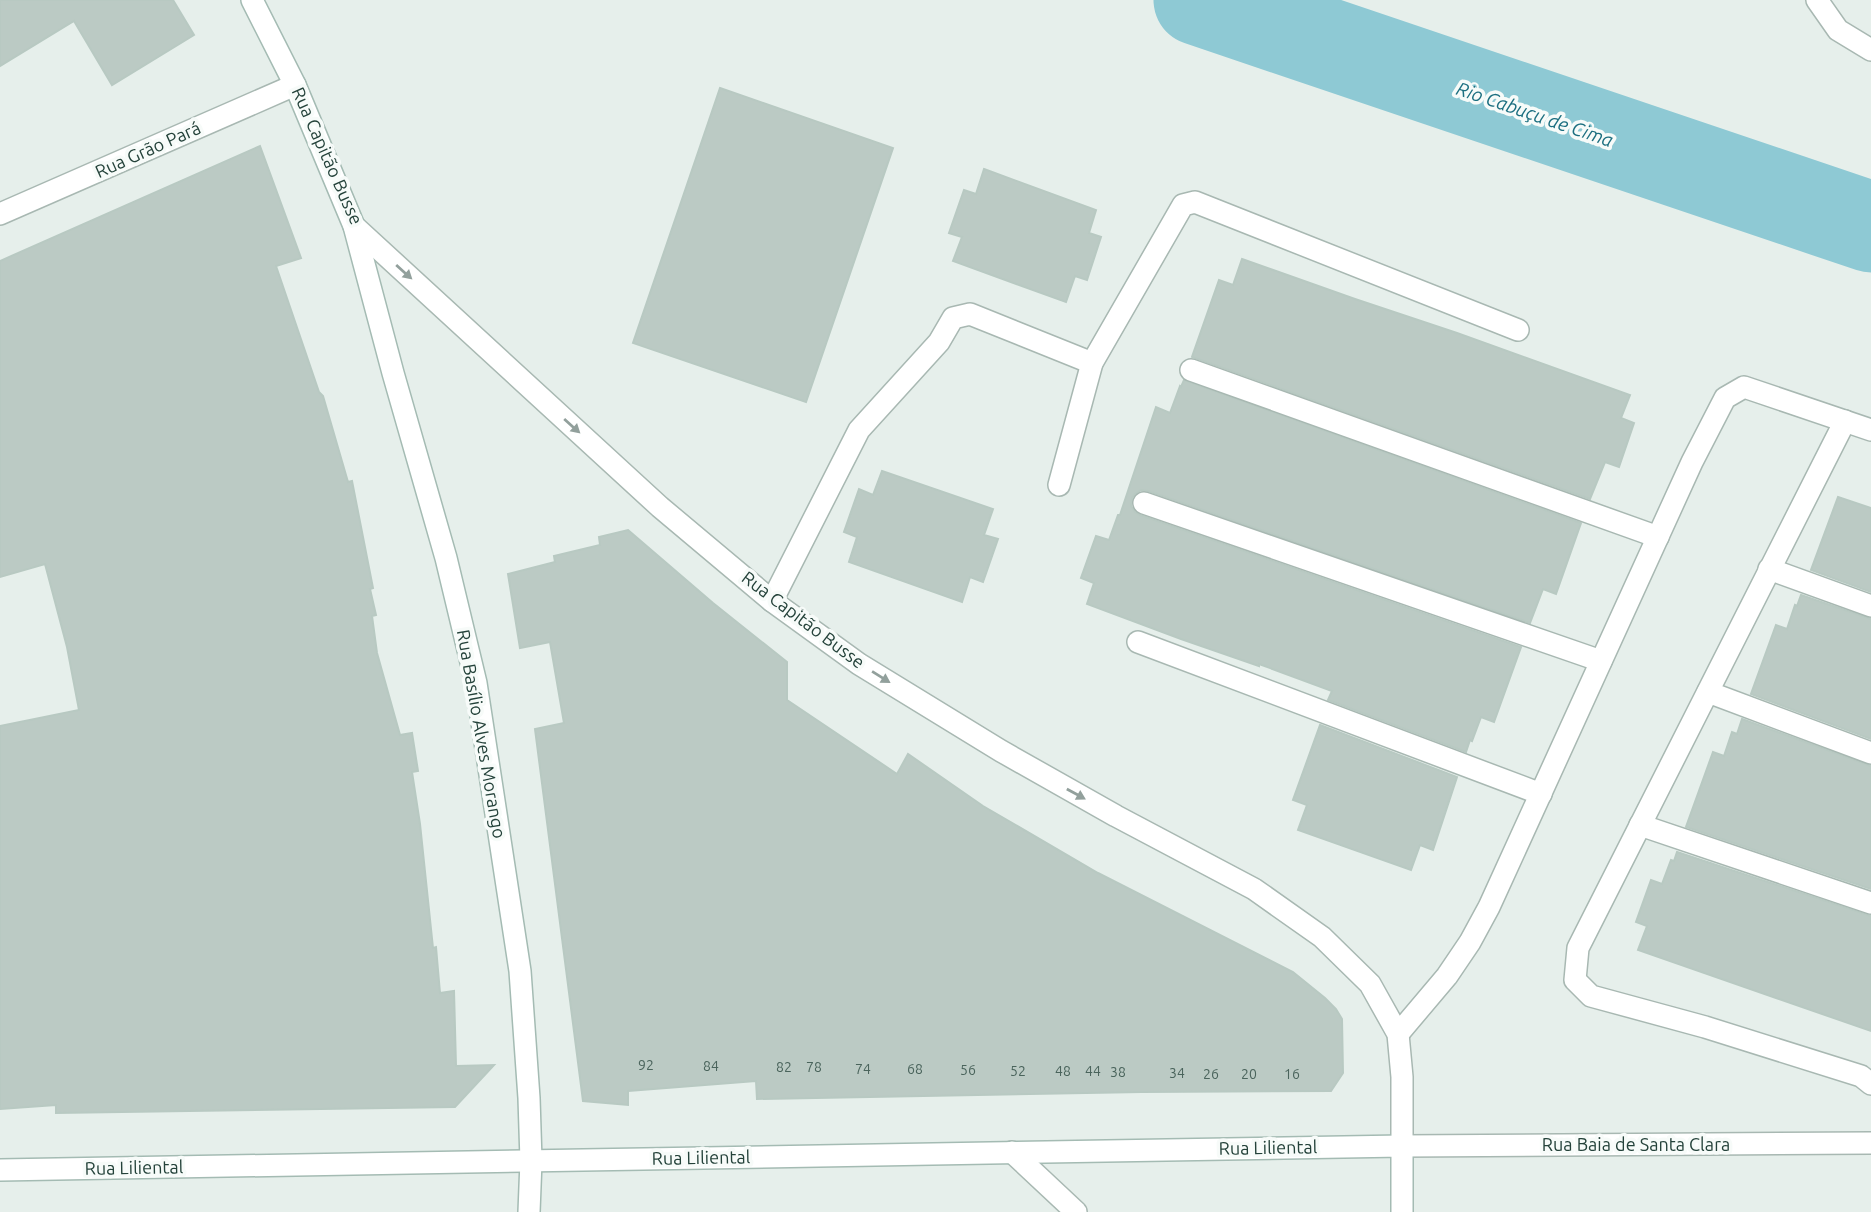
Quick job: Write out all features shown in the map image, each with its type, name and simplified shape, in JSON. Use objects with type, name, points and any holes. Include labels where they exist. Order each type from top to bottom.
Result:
[{"type":"street","name":"Rua Capitão Busse","points":[[252,0],[295,85],[354,226],[660,506],[772,601],[859,664],[1001,751],[1254,890],[1322,937],[1370,984],[1398,1034],[1402,1077],[1402,1212]]},
{"type":"street","points":[[1817,0],[1839,30],[1871,50]]},
{"type":"street","name":"Rua Grão Pará","points":[[0,214],[295,85]]},
{"type":"street","points":[[1059,485],[1092,363],[1183,205],[1195,202],[1518,330]]},
{"type":"street","name":"Rua Basílio Alves Morango","points":[[354,226],[446,558],[476,683],[520,971],[529,1098],[529,1212]]},
{"type":"street","points":[[772,601],[859,430],[939,342],[953,318],[970,314],[1092,363]]},
{"type":"street","points":[[1191,370],[1658,537]]},
{"type":"street","points":[[1398,1034],[1447,976],[1489,907],[1658,537],[1725,398],[1744,387],[1871,430]]},
{"type":"street","points":[[1845,421],[1578,948],[1575,980],[1591,996],[1705,1027],[1861,1076],[1871,1084]]},
{"type":"street","points":[[1144,503],[1601,661]]},
{"type":"street","points":[[1769,569],[1871,606]]},
{"type":"street","points":[[1138,642],[1541,794]]},
{"type":"street","points":[[1708,692],[1871,753]]},
{"type":"street","points":[[1640,825],[1871,902]]},
{"type":"street","name":"Rua Baia de Santa Clara","points":[[1402,1146],[1871,1143]]},
{"type":"street","name":"Rua Liliental","points":[[0,1170],[1402,1146]]},
{"type":"street","points":[[1012,1152],[1076,1212]]},
{"type":"building","points":[[0,0],[173,0],[194,35],[112,85],[74,21],[0,66]]},
{"type":"building","points":[[720,88],[893,148],[806,402],[633,343]]},
{"type":"building","points":[[260,146],[301,258],[276,266],[319,392],[323,396],[348,482],[352,481],[373,588],[370,589],[376,615],[372,616],[377,653],[400,735],[412,733],[418,771],[412,772],[440,993],[454,991],[456,1066],[494,1065],[455,1107],[56,1113],[56,1105],[0,1109],[0,726],[79,710],[67,647],[45,564],[0,577],[0,261]]},
{"type":"building","points":[[984,169],[1096,210],[1089,233],[1101,237],[1087,280],[1075,276],[1066,302],[953,261],[962,237],[949,233],[964,190],[976,194]]},
{"type":"building","points":[[1242,259],[1630,395],[1621,418],[1634,423],[1619,467],[1605,462],[1590,499],[1192,357],[1219,280],[1233,285]]},
{"type":"building","points":[[1184,380],[1581,523],[1556,594],[1543,589],[1530,623],[1148,491],[1141,490],[1132,498],[1131,506],[1140,515],[1521,647],[1494,722],[1481,717],[1466,752],[1328,700],[1332,691],[1087,604],[1094,583],[1081,578],[1096,536],[1109,540],[1156,407],[1170,413]]},
{"type":"building","points":[[882,471],[993,509],[984,535],[998,539],[983,582],[970,577],[962,602],[849,562],[857,537],[844,532],[859,489],[873,495]]},
{"type":"building","points":[[1838,497],[1871,508],[1871,592],[1811,570]]},
{"type":"building","points":[[628,530],[787,662],[787,700],[897,774],[908,754],[983,806],[1098,873],[1293,972],[1325,998],[1342,1019],[1343,1073],[1331,1091],[757,1099],[756,1081],[628,1091],[628,1105],[583,1101],[535,729],[564,723],[550,642],[520,648],[508,574],[555,562],[554,556],[600,545],[599,537]]},
{"type":"building","points":[[1801,595],[1871,619],[1871,739],[1751,694],[1776,625],[1787,629]]},
{"type":"building","points":[[1742,719],[1871,766],[1871,889],[1686,827],[1713,752],[1724,756],[1732,732],[1737,734]]},
{"type":"building","points":[[1320,725],[1457,777],[1433,850],[1420,845],[1411,870],[1298,830],[1307,805],[1293,800]]},
{"type":"building","points":[[1677,852],[1871,916],[1871,1031],[1638,950],[1647,926],[1636,922],[1651,880],[1662,884]]},
{"type":"waterway","name":"Rio Cabuçu de Cima","points":[[1199,0],[1871,227]]}]
